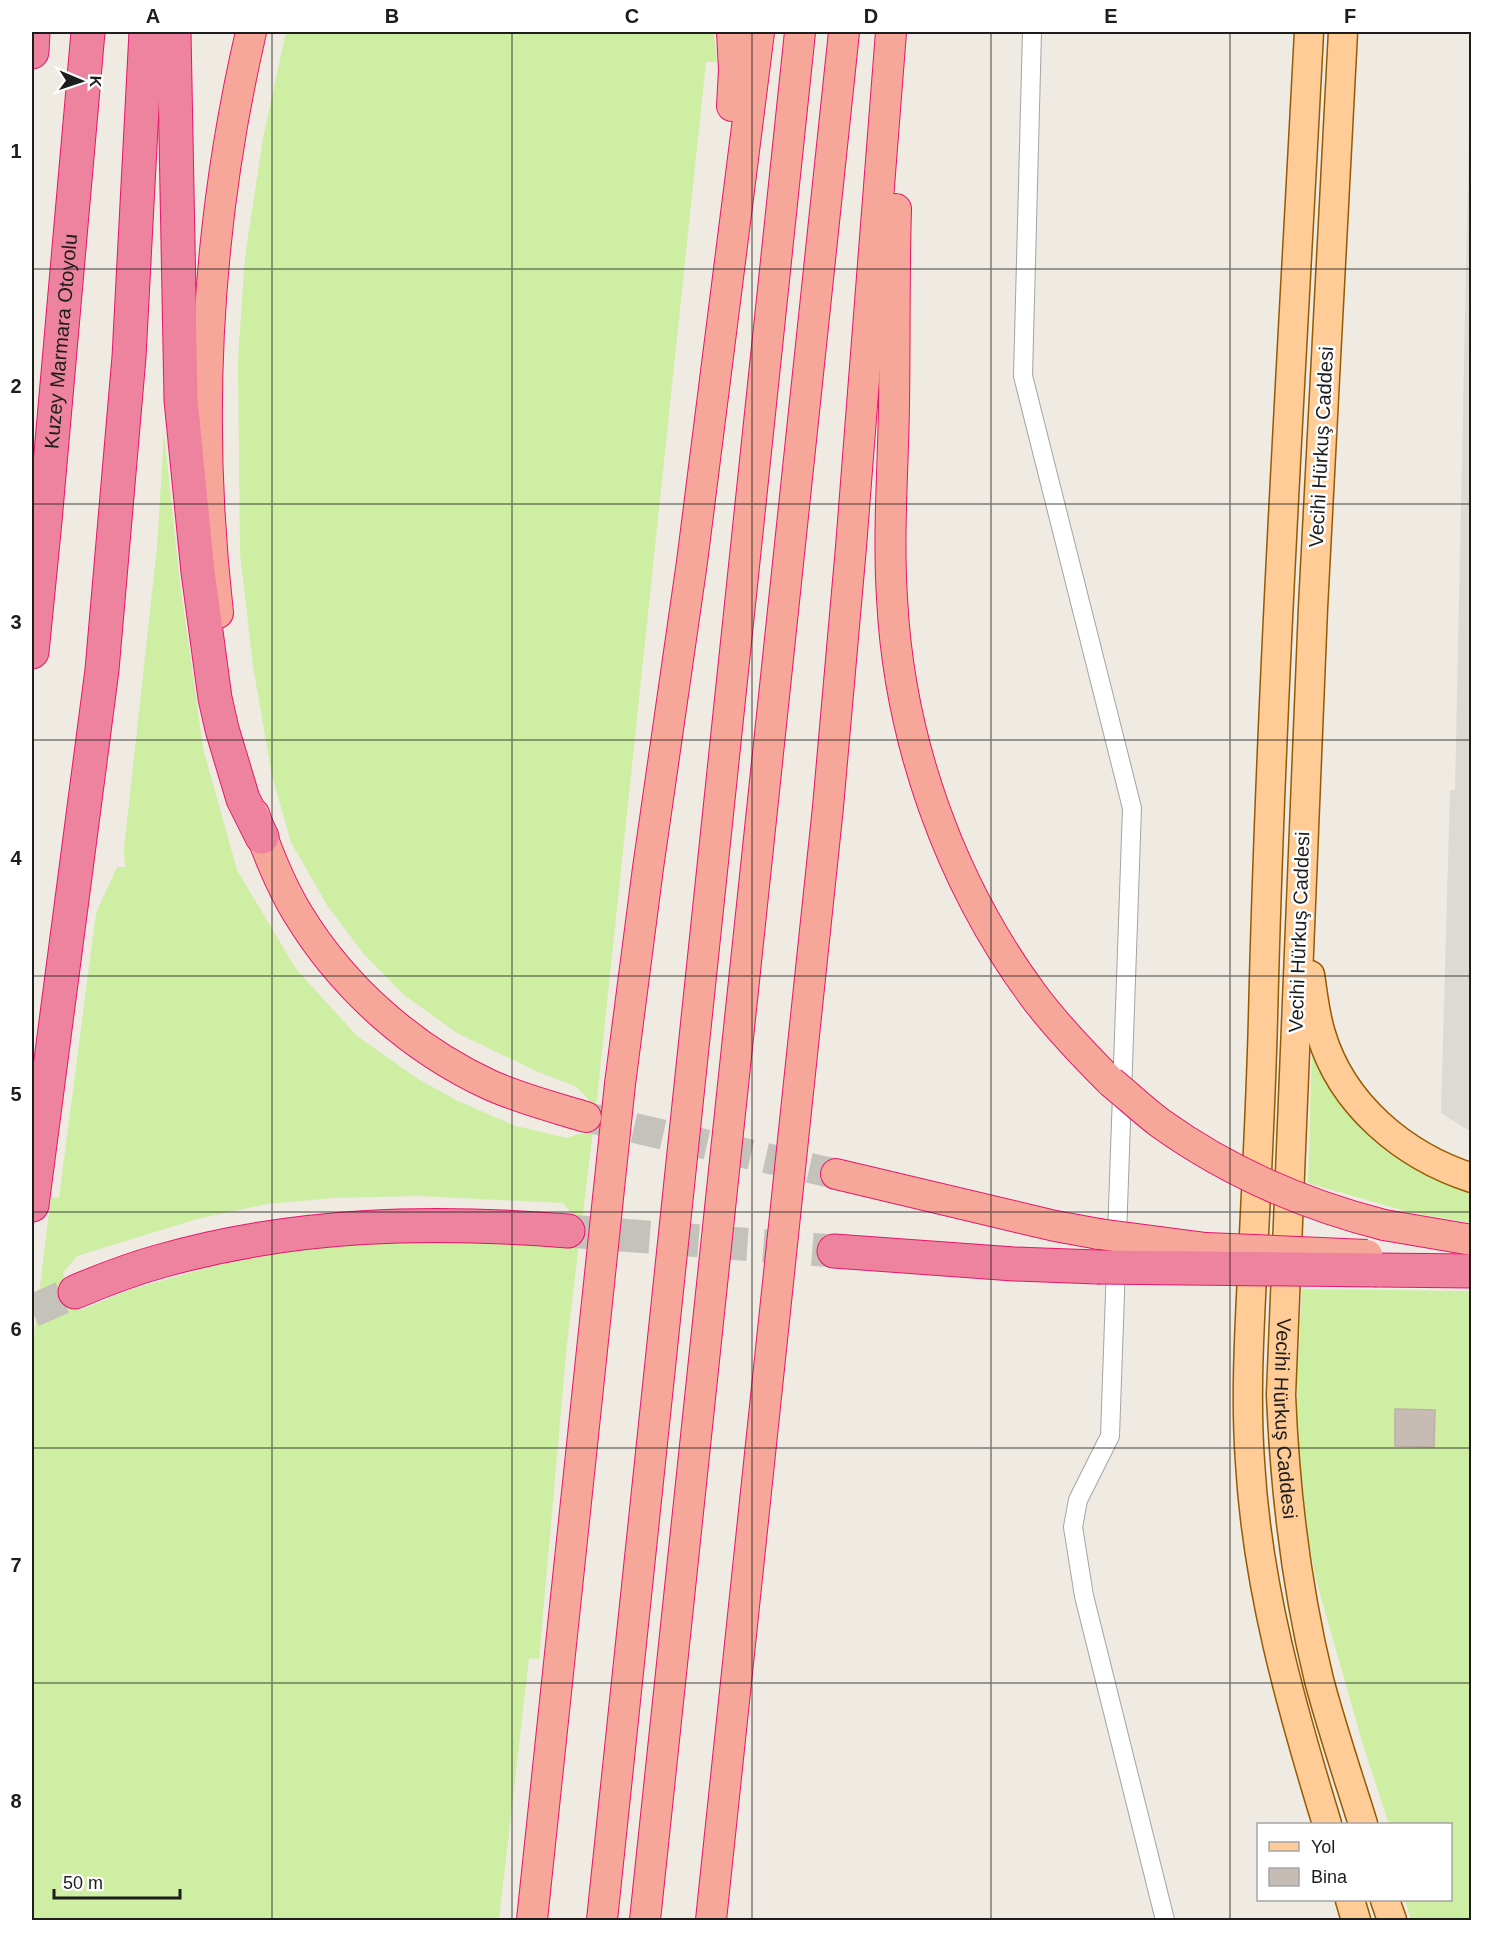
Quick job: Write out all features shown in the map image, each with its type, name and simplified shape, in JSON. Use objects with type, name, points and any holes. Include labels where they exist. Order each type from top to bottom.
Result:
[{"type":"highway","points":[[32,52],[33,32]]},
{"type":"highway","name":"Kuzey Marmara Otoyolu","points":[[32,652],[88,32]]},
{"type":"highway","points":[[32,1205],[106,627],[129,357],[146,32]]},
{"type":"highway","points":[[174,32],[180,390],[196,561],[215,698],[243,799],[285,891],[316,941],[359,992],[395,1025],[439,1056],[490,1085],[517,1096],[585,1117]]},
{"type":"highway","points":[[251,32],[232,128],[217,234],[211,302],[206,420],[207,475],[216,597],[227,684],[243,775],[262,837]]},
{"type":"highway","points":[[725,297],[721,203],[733,93],[732,32]]},
{"type":"highway","points":[[532,1920],[620,1084],[692,562],[759,32]]},
{"type":"highway","points":[[602,1920],[800,32]]},
{"type":"highway","points":[[645,1920],[844,32]]},
{"type":"highway","points":[[711,1920],[832,760],[891,32]]},
{"type":"highway","points":[[902,32],[897,147],[891,551],[893,616],[901,687],[914,740],[928,790],[952,852],[1003,952],[1033,996],[1066,1036],[1111,1082],[1160,1122],[1221,1161],[1295,1195],[1354,1217],[1384,1225],[1472,1240]]},
{"type":"highway","points":[[836,1174],[1055,1226],[1099,1234],[1206,1248],[1472,1271]]},
{"type":"highway","points":[[75,1292],[114,1276],[180,1256],[251,1240],[309,1231],[358,1226],[409,1225],[509,1226],[568,1231]]},
{"type":"highway","points":[[834,1251],[1014,1264],[1097,1267],[1376,1263],[1472,1258]]},
{"type":"main road","name":"Vecihi Hürkuş Caddesi","points":[[1309,32],[1273,713],[1261,1093],[1247,1400],[1252,1489],[1266,1592],[1282,1671],[1327,1823]]},
{"type":"main road","name":"Vecihi Hürkuş Caddesi","points":[[1343,32],[1312,608],[1281,1395],[1283,1454],[1296,1569],[1308,1632],[1329,1715],[1363,1823]]},
{"type":"main road","points":[[1299,913],[1321,1034],[1340,1078],[1361,1107],[1409,1149],[1439,1165],[1472,1178]]},
{"type":"main road","points":[[1351,1901],[1356,1920]]},
{"type":"main road","points":[[1386,1901],[1392,1920]]},
{"type":"street","points":[[1032,32],[1023,376],[1132,808],[1110,1436],[1078,1500],[1073,1527],[1084,1596],[1165,1920]]},
{"type":"shaded area","points":[[1471,32],[1471,1132],[1441,1113],[1450,790],[1455,790]]},
{"type":"green space","points":[[286,32],[714,32],[717,62],[706,62],[597,1098],[567,1343],[539,1659],[529,1658],[499,1920],[32,1920],[32,1352],[51,1197],[59,1198],[96,913],[117,867],[125,867],[124,849],[157,547],[164,433],[180,583],[203,748],[237,870],[296,969],[357,1036],[418,1079],[458,1101],[516,1126],[567,1138],[586,1134],[589,1100],[577,1087],[536,1071],[457,1033],[404,995],[363,953],[327,905],[291,842],[272,776],[253,666],[240,553],[238,359],[245,257],[263,138]],"holes":[[[418,1196],[563,1203],[573,1215],[570,1239],[350,1243],[214,1266],[129,1290],[81,1310],[63,1273],[77,1256],[197,1219],[267,1204],[334,1198]]]},
{"type":"green space","points":[[1312,1050],[1471,1187],[1471,1223],[1412,1213],[1308,1183]]},
{"type":"green space","points":[[1302,1289],[1471,1291],[1471,1920],[1411,1920],[1405,1901],[1452,1901],[1452,1823],[1389,1823],[1363,1745],[1315,1576],[1297,1434],[1297,1380]]},
{"type":"building","points":[[1395,1409],[1435,1410],[1434,1447],[1395,1446]]},
{"type":"tunnel","points":[[590,1118],[836,1174]]},
{"type":"tunnel","points":[[568,1231],[834,1251]]},
{"type":"tunnel","points":[[32,1311],[75,1292]]}]
